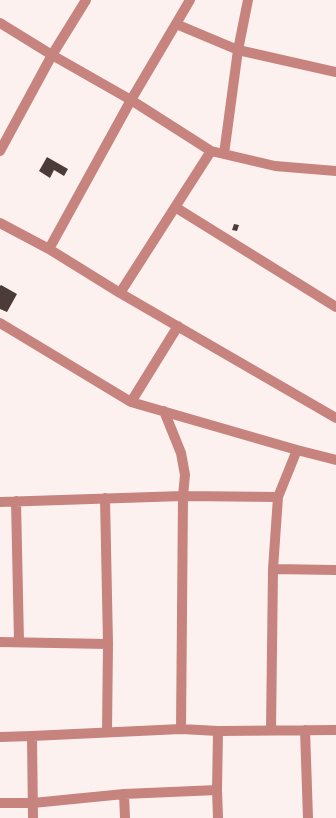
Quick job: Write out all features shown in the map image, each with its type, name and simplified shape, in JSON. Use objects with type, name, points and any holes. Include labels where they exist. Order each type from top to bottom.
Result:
[{"type":"street","points":[[0,151],[52,55],[86,0]]},
{"type":"street","points":[[49,249],[131,100],[190,0]]},
{"type":"street","points":[[224,154],[238,50],[248,0]]},
{"type":"street","points":[[0,23],[52,55],[131,100],[210,151],[275,166],[334,173]]},
{"type":"street","points":[[176,24],[238,50],[336,72]]},
{"type":"street","points":[[120,293],[210,151]]},
{"type":"street","points":[[175,207],[336,308]]},
{"type":"street","points":[[0,224],[49,249],[120,293],[336,418]]},
{"type":"street","points":[[0,323],[131,402],[336,460]]},
{"type":"street","points":[[131,402],[178,326]]},
{"type":"street","points":[[164,411],[181,453],[185,475],[183,496],[181,729]]},
{"type":"street","points":[[271,730],[273,569],[278,497],[297,450]]},
{"type":"street","points":[[0,502],[183,496],[278,497]]},
{"type":"street","points":[[105,498],[108,644],[107,732]]},
{"type":"street","points":[[16,501],[19,642]]},
{"type":"street","points":[[273,569],[336,570]]},
{"type":"street","points":[[0,642],[108,644]]},
{"type":"street","points":[[0,737],[181,729],[218,731],[336,730]]},
{"type":"street","points":[[305,730],[308,818]]},
{"type":"street","points":[[218,731],[218,818]]},
{"type":"street","points":[[32,736],[33,818]]},
{"type":"street","points":[[0,803],[33,803],[124,794],[217,790]]},
{"type":"street","points":[[124,794],[125,818]]},
{"type":"building","points":[[47,157],[68,169],[64,176],[54,170],[50,178],[39,171]]},
{"type":"building","points":[[234,224],[239,225],[237,231],[232,230]]},
{"type":"building","points":[[1,285],[17,294],[7,312],[0,309]]}]
